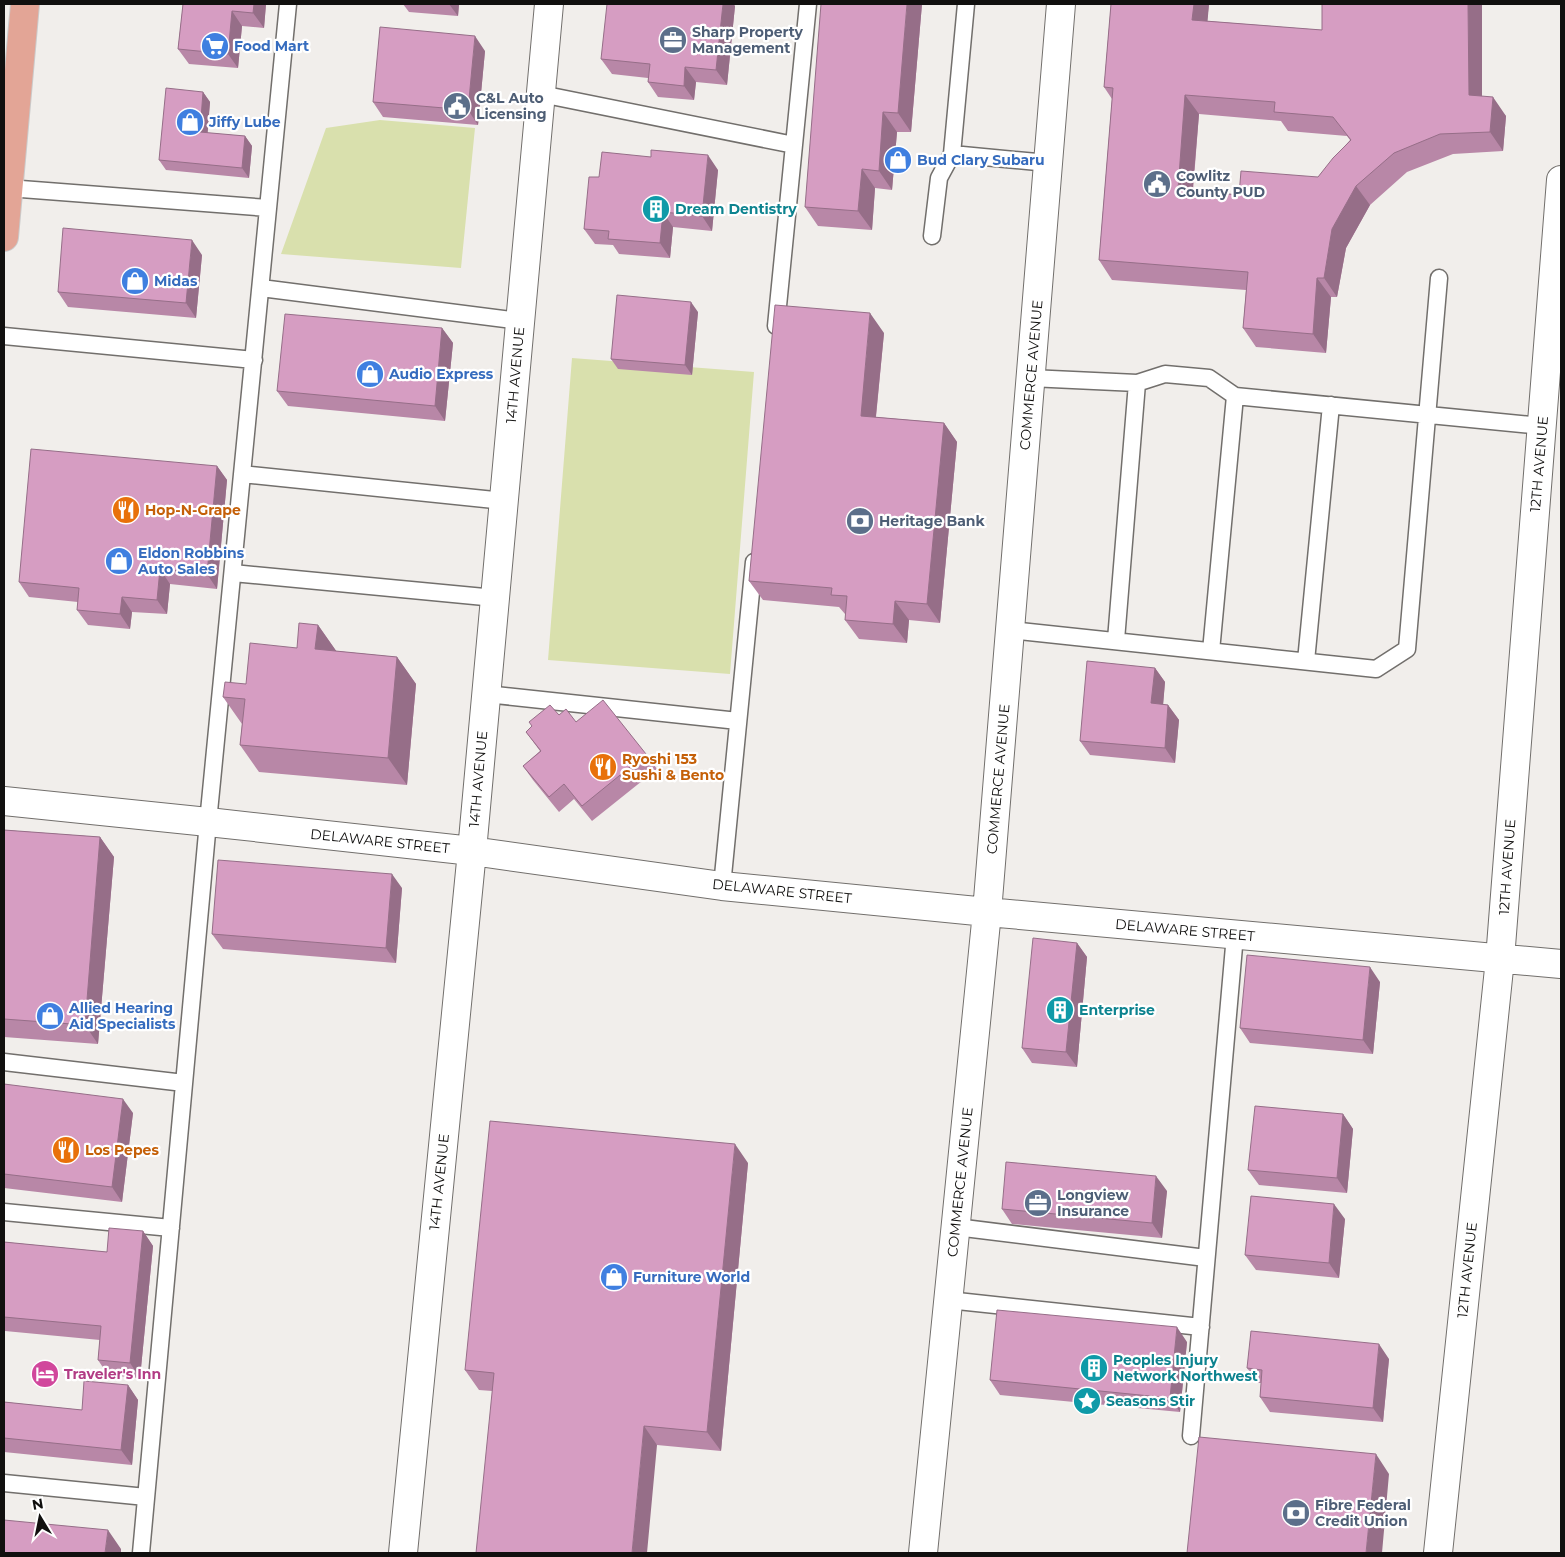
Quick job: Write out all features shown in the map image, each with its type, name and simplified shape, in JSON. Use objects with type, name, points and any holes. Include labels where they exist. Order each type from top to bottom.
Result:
[{"type":"main road","points":[[4,237],[24,4]]},
{"type":"street","name":"14TH AVENUE","points":[[403,1553],[472,851],[549,4]]},
{"type":"street","name":"COMMERCE AVENUE","points":[[923,1553],[987,912],[1061,4]]},
{"type":"street","name":"12TH AVENUE","points":[[1438,1553],[1500,959],[1542,426],[1553,390],[1561,180]]},
{"type":"street","name":"DELAWARE STREET","points":[[4,801],[472,851],[722,886],[1561,964]]},
{"type":"lane","points":[[141,1553],[208,822],[288,4]]},
{"type":"lane","points":[[775,345],[808,4]]},
{"type":"lane","points":[[932,236],[939,178],[952,154],[966,4]]},
{"type":"lane","points":[[541,94],[794,145]]},
{"type":"lane","points":[[952,154],[1048,163]]},
{"type":"lane","points":[[8,188],[268,208]]},
{"type":"lane","points":[[1010,630],[1376,669],[1407,649],[1439,278]]},
{"type":"lane","points":[[261,288],[520,321]]},
{"type":"lane","points":[[4,336],[254,360]]},
{"type":"lane","points":[[1030,378],[1137,383],[1165,374],[1209,378],[1235,396],[1542,426]]},
{"type":"lane","points":[[1116,640],[1137,383]]},
{"type":"lane","points":[[1211,651],[1235,396]]},
{"type":"lane","points":[[1306,662],[1331,405]]},
{"type":"lane","points":[[242,474],[504,501]]},
{"type":"lane","points":[[722,886],[755,551]]},
{"type":"lane","points":[[233,573],[495,598]]},
{"type":"lane","points":[[486,694],[738,721]]},
{"type":"lane","points":[[1191,1436],[1235,935]]},
{"type":"lane","points":[[4,1062],[184,1083]]},
{"type":"lane","points":[[4,1212],[171,1228]]},
{"type":"lane","points":[[956,1227],[1206,1258]]},
{"type":"lane","points":[[948,1300],[1200,1327]]},
{"type":"lane","points":[[4,1483],[146,1497]]},
{"type":"green space","points":[[380,120],[475,128],[461,268],[281,254],[326,128]]},
{"type":"green space","points":[[572,358],[754,372],[730,674],[548,660]]},
{"type":"building","points":[[183,4],[254,4],[253,13],[232,11],[228,54],[178,49]]},
{"type":"building","name":"Sharp Property Management","points":[[607,4],[723,4],[716,70],[685,67],[684,86],[648,82],[650,64],[601,59]]},
{"type":"building","points":[[821,4],[907,4],[898,113],[883,112],[879,171],[862,169],[858,211],[805,207]]},
{"type":"building","name":"Cowlitz County PUD","points":[[1111,4],[1194,4],[1192,20],[1322,30],[1322,4],[1468,4],[1469,95],[1493,97],[1490,132],[1440,134],[1394,153],[1356,186],[1332,229],[1324,278],[1317,278],[1313,334],[1243,328],[1248,272],[1099,260],[1113,88],[1104,87]],"holes":[[[1185,95],[1275,102],[1274,112],[1333,117],[1351,140],[1318,177],[1241,171],[1239,195],[1178,189]]]},
{"type":"building","points":[[380,27],[475,36],[468,110],[373,102]]},
{"type":"building","name":"Jiffy Lube","points":[[166,88],[203,92],[200,132],[245,136],[242,168],[159,160]]},
{"type":"building","name":"Dream Dentistry","points":[[651,150],[708,155],[702,216],[663,212],[660,243],[608,239],[609,231],[584,229],[589,177],[599,177],[602,152],[651,157]]},
{"type":"building","name":"Midas","points":[[63,228],[192,240],[186,303],[58,292]]},
{"type":"building","points":[[617,295],[691,302],[685,365],[611,359]]},
{"type":"building","name":"Heritage Bank","points":[[775,305],[870,313],[861,416],[944,423],[927,604],[895,601],[893,624],[845,620],[847,596],[831,595],[832,588],[749,581]]},
{"type":"building","name":"Audio Express","points":[[285,314],[442,328],[435,406],[277,391]]},
{"type":"building","points":[[31,449],[217,466],[207,574],[160,569],[157,600],[122,597],[120,614],[77,610],[79,588],[19,582]]},
{"type":"building","points":[[299,623],[318,625],[315,649],[397,657],[388,758],[240,745],[245,699],[223,697],[225,682],[246,684],[250,643],[297,648]]},
{"type":"building","points":[[1087,661],[1155,668],[1151,703],[1168,705],[1165,748],[1080,741]]},
{"type":"building","name":"Ryoshi 153 Sushi & Bento","points":[[603,700],[646,754],[582,806],[564,784],[549,797],[523,766],[541,751],[526,732],[532,726],[529,722],[550,705],[559,715],[566,709],[576,722]]},
{"type":"building","points":[[4,830],[100,837],[85,1025],[4,1019]]},
{"type":"building","points":[[218,860],[392,874],[386,948],[212,934]]},
{"type":"building","name":"Enterprise","points":[[1033,938],[1077,943],[1066,1052],[1022,1048]]},
{"type":"building","points":[[1247,955],[1370,967],[1363,1040],[1240,1028]]},
{"type":"building","name":"Los Pepes","points":[[4,1084],[123,1099],[112,1187],[4,1174]]},
{"type":"building","points":[[1255,1106],[1343,1114],[1337,1178],[1248,1170]]},
{"type":"building","name":"Furniture World","points":[[490,1121],[735,1144],[707,1432],[644,1426],[632,1553],[476,1553],[494,1373],[465,1370]]},
{"type":"building","points":[[1006,1162],[1156,1176],[1152,1223],[1002,1209]]},
{"type":"building","points":[[1251,1196],[1334,1204],[1329,1263],[1245,1255]]},
{"type":"building","points":[[109,1228],[143,1231],[130,1363],[98,1360],[101,1326],[4,1317],[4,1242],[107,1252]]},
{"type":"building","name":"Peoples Injury Network Northwest","points":[[997,1310],[1177,1327],[1170,1398],[990,1380]]},
{"type":"building","points":[[1251,1331],[1379,1344],[1373,1408],[1260,1397],[1262,1370],[1247,1368]]},
{"type":"building","points":[[84,1381],[128,1385],[121,1450],[4,1438],[4,1402],[82,1410]]},
{"type":"building","name":"Fibre Federal Credit Union","points":[[1199,1437],[1376,1454],[1366,1553],[1187,1553]]},
{"type":"building","points":[[4,1520],[108,1530],[105,1553],[4,1553]]},
{"type":"place","name":"Sharp Property Management","points":[[673,40]]},
{"type":"place","name":"Food Mart","points":[[215,46]]},
{"type":"place","name":"C&L Auto Licensing","points":[[457,106]]},
{"type":"place","name":"Jiffy Lube","points":[[190,122]]},
{"type":"place","name":"Bud Clary Subaru","points":[[898,160]]},
{"type":"place","name":"Cowlitz County PUD","points":[[1157,184]]},
{"type":"place","name":"Dream Dentistry","points":[[656,209]]},
{"type":"place","name":"Midas","points":[[135,281]]},
{"type":"place","name":"Audio Express","points":[[370,374]]},
{"type":"place","name":"Hop-N-Grape","points":[[126,510]]},
{"type":"place","name":"Heritage Bank","points":[[860,521]]},
{"type":"place","name":"Eldon Robbins Auto Sales","points":[[119,561]]},
{"type":"place","name":"Ryoshi 153 Sushi & Bento","points":[[603,767]]},
{"type":"place","name":"Enterprise","points":[[1060,1010]]},
{"type":"place","name":"Allied Hearing Aid Specialists","points":[[50,1016]]},
{"type":"place","name":"Los Pepes","points":[[66,1150]]},
{"type":"place","name":"Longview Insurance","points":[[1038,1203]]},
{"type":"place","name":"Furniture World","points":[[614,1277]]},
{"type":"place","name":"Peoples Injury Network Northwest","points":[[1094,1368]]},
{"type":"place","name":"Traveler's Inn","points":[[45,1374]]},
{"type":"place","name":"Seasons Stir","points":[[1087,1401]]},
{"type":"place","name":"Fibre Federal Credit Union","points":[[1296,1513]]}]
